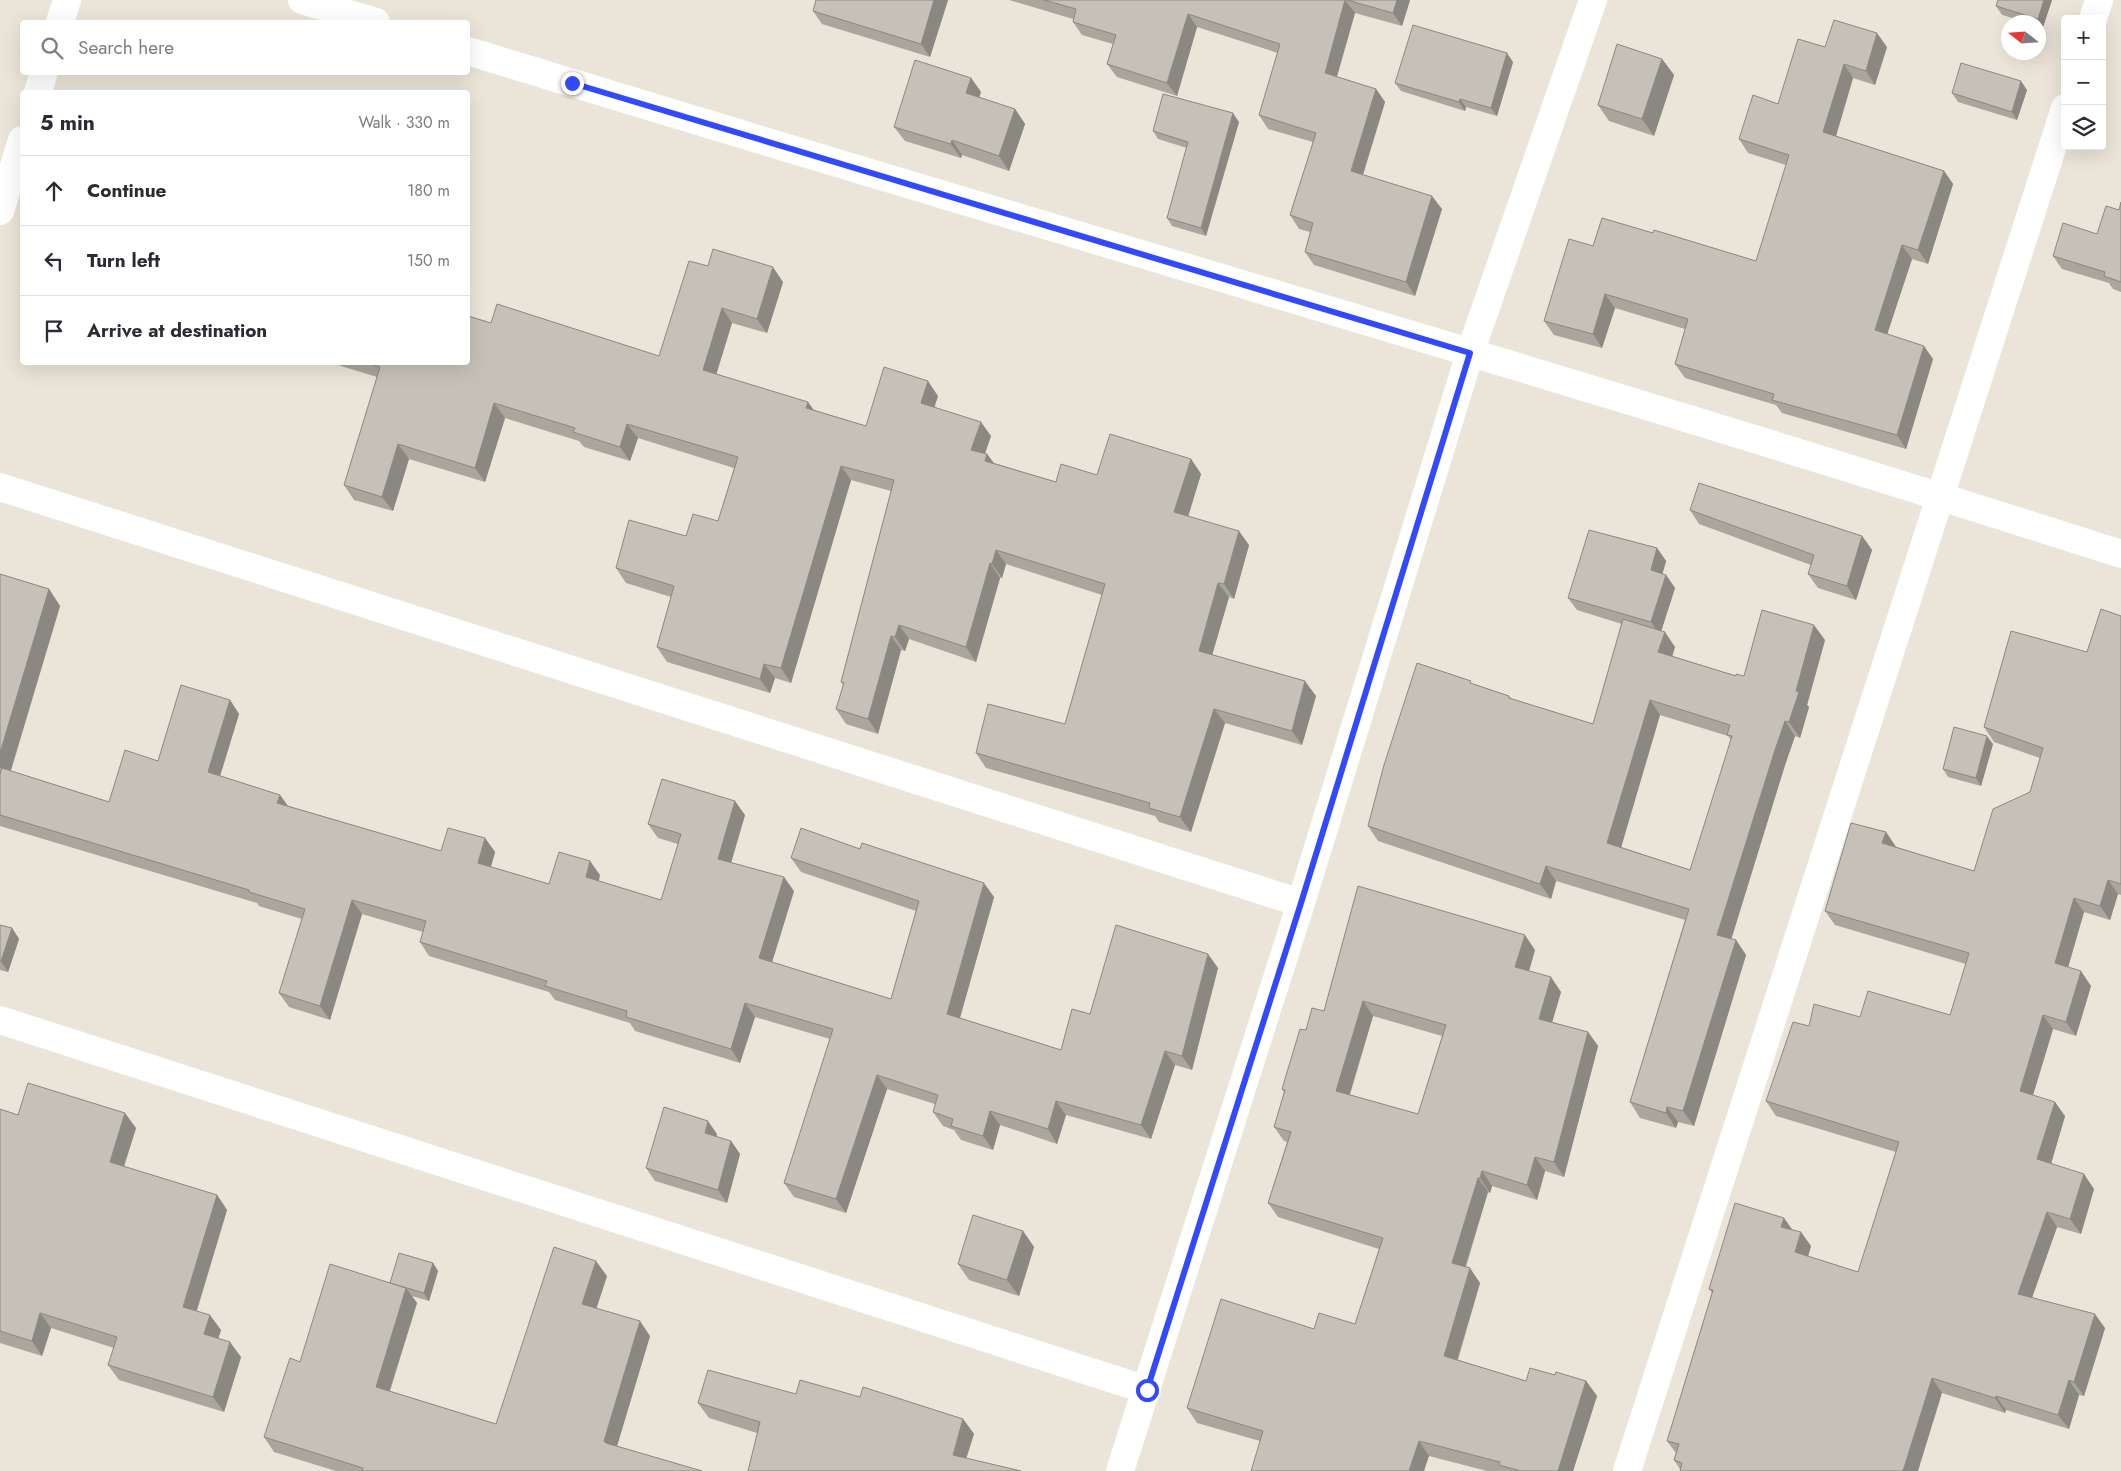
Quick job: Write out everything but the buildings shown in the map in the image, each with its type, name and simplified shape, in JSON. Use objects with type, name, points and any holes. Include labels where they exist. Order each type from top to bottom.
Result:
[{"type":"street","points":[[61,20],[67,0]]},
{"type":"street","points":[[302,0],[369,20]]},
{"type":"street","points":[[1120,1471],[1301,903],[1470,353],[1593,0]]},
{"type":"street","points":[[2094,15],[2099,0]]},
{"type":"street","points":[[470,52],[1942,496],[2121,554]]},
{"type":"street","points":[[39,90],[43,75]]},
{"type":"street","points":[[1627,1471],[1942,496],[2061,121]]},
{"type":"street","points":[[0,211],[20,146]]},
{"type":"street","points":[[0,487],[1301,903]]},
{"type":"street","points":[[0,1020],[1147,1390]]},
{"type":"route","points":[[572,83],[1470,353],[1301,903],[1147,1390]]}]
